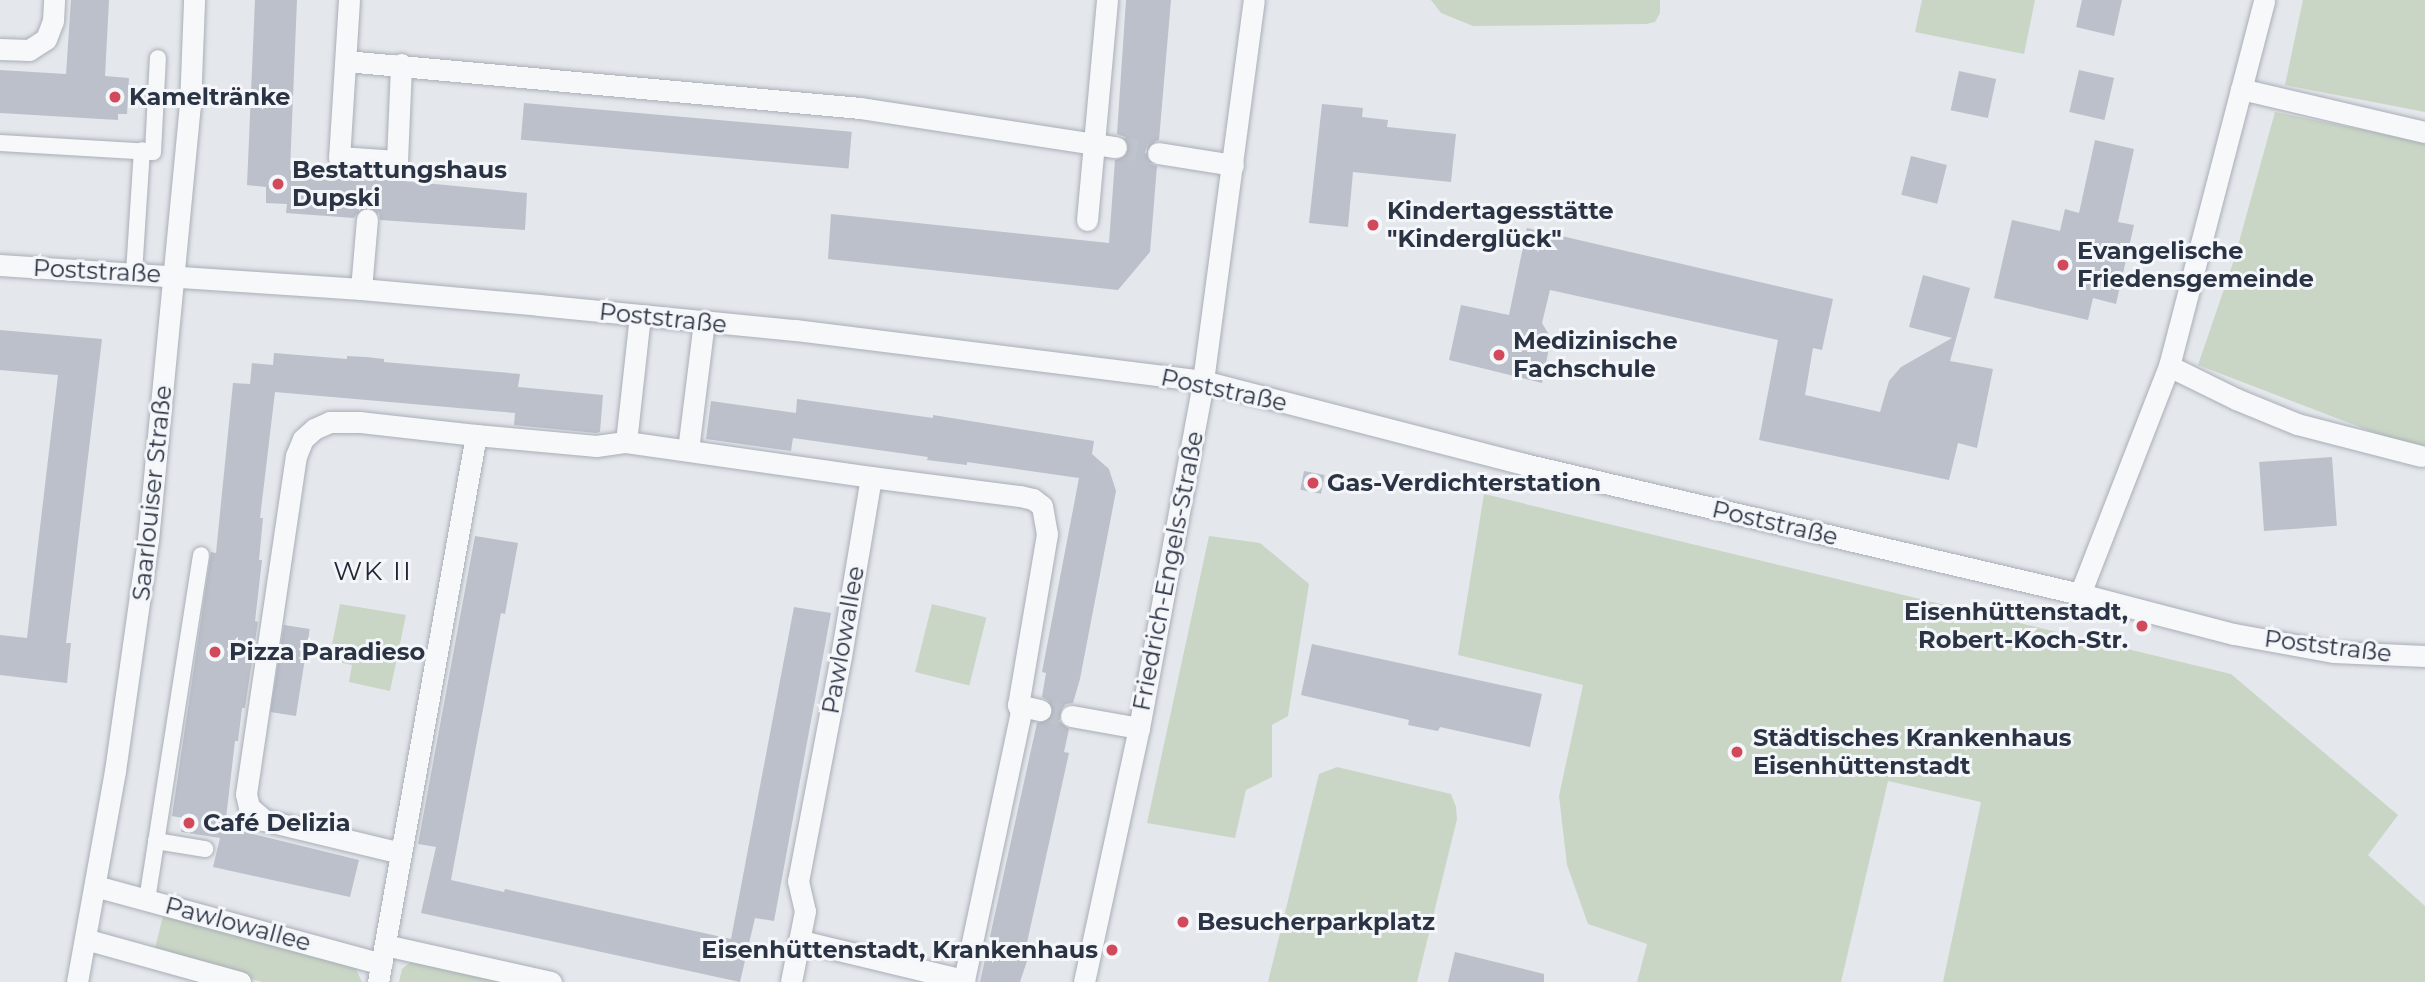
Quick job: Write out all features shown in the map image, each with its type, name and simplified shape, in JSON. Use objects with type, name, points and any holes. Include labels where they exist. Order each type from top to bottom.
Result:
[{"type":"street","points":[[0,49],[29,50],[46,39],[53,22],[54,0]]},
{"type":"street","name":"Saarlouiser Straße","points":[[77,982],[141,601],[190,106],[194,0]]},
{"type":"street","points":[[349,0],[339,157],[370,169],[397,161],[401,64]]},
{"type":"street","points":[[1087,220],[1106,145],[1107,0]]},
{"type":"street","name":"Friedrich-Engels-Straße","points":[[1084,982],[1139,728],[1203,381],[1254,0]]},
{"type":"street","points":[[2080,594],[2169,366],[2264,0]]},
{"type":"street","points":[[0,143],[153,152],[158,58]]},
{"type":"street","points":[[346,61],[860,108],[1106,145]]},
{"type":"street","points":[[2241,89],[2425,132]]},
{"type":"street","points":[[134,273],[142,150]]},
{"type":"street","points":[[1158,153],[1233,165]]},
{"type":"street","points":[[361,289],[367,219]]},
{"type":"street","name":"Poststraße","points":[[0,265],[361,289],[704,322],[939,346],[1203,381],[1524,464],[2080,594],[2234,634],[2334,652],[2425,656]]},
{"type":"street","points":[[626,442],[640,316]]},
{"type":"street","points":[[688,450],[704,322]]},
{"type":"street","points":[[2169,366],[2236,399],[2297,424],[2421,456]]},
{"type":"street","points":[[401,853],[264,820],[249,807],[246,794],[296,456],[303,439],[314,429],[330,422],[360,422],[596,446],[626,442],[1033,499],[1042,506],[1047,534],[1018,705],[1021,712],[964,980],[801,941]]},
{"type":"street","points":[[382,963],[476,435]]},
{"type":"street","name":"Pawlowallee","points":[[791,982],[805,911],[797,881],[841,656],[871,477]]},
{"type":"street","points":[[147,900],[201,555]]},
{"type":"street","points":[[1018,705],[1040,710]]},
{"type":"street","name":"Friedrich-Engels-Straße","points":[[1071,716],[1139,728]]},
{"type":"street","points":[[156,841],[205,849]]},
{"type":"street","name":"Pawlowallee","points":[[95,886],[382,963],[551,982]]},
{"type":"street","points":[[85,939],[240,982]]},
{"type":"green space","points":[[1431,0],[1660,0],[1660,13],[1655,22],[1646,24],[1473,26],[1441,13]]},
{"type":"green space","points":[[1922,0],[2035,0],[2024,54],[1915,32]]},
{"type":"green space","points":[[2303,0],[2425,0],[2425,112],[2285,85]]},
{"type":"green space","points":[[2275,112],[2425,142],[2425,447],[2391,439],[2198,365],[2234,260]]},
{"type":"green space","points":[[1484,494],[2231,674],[2398,815],[2368,855],[2425,906],[2425,982],[1943,982],[1981,802],[1888,781],[1841,982],[1637,982],[1647,944],[1588,924],[1567,865],[1559,796],[1583,685],[1458,655]]},
{"type":"green space","points":[[1209,536],[1260,543],[1309,584],[1288,716],[1272,725],[1272,777],[1246,790],[1235,838],[1147,823]]},
{"type":"green space","points":[[340,604],[406,615],[390,691],[349,682],[352,665],[329,660]]},
{"type":"green space","points":[[932,604],[986,618],[969,685],[915,672]]},
{"type":"green space","points":[[1337,767],[1451,794],[1456,807],[1457,819],[1417,982],[1268,982],[1319,774]]},
{"type":"green space","points":[[164,912],[355,967],[362,982],[262,982],[154,952]]},
{"type":"green space","points":[[412,961],[506,982],[399,982],[402,969]]},
{"type":"building","points":[[71,0],[109,0],[105,76],[129,78],[127,114],[118,114],[118,120],[0,113],[0,70],[66,74]]},
{"type":"building","points":[[255,0],[297,0],[290,170],[527,193],[525,230],[380,220],[379,213],[369,206],[361,207],[354,218],[286,213],[287,204],[266,203],[266,187],[247,185]]},
{"type":"building","points":[[1126,0],[1171,0],[1159,140],[1148,144],[1145,152],[1149,163],[1157,166],[1150,252],[1118,290],[828,259],[831,214],[1109,243],[1115,160],[1126,156],[1129,148],[1125,137],[1117,134]]},
{"type":"building","points":[[2082,0],[2122,0],[2114,36],[2076,27]]},
{"type":"building","points":[[2079,70],[2114,78],[2104,120],[2069,112]]},
{"type":"building","points":[[1959,71],[1996,79],[1988,118],[1951,110]]},
{"type":"building","points":[[524,103],[852,132],[849,169],[521,140]]},
{"type":"building","points":[[1322,104],[1363,108],[1362,117],[1388,120],[1387,127],[1456,134],[1451,182],[1353,172],[1348,227],[1309,223]]},
{"type":"building","name":"Evangelische Friedensgemeinde","points":[[2095,140],[2134,149],[2118,222],[2134,225],[2116,304],[2093,298],[2088,320],[1994,298],[2012,220],[2060,231],[2065,209],[2079,213]]},
{"type":"building","points":[[1911,156],[1947,165],[1937,204],[1901,195]]},
{"type":"building","name":"Medizinische Fachschule","points":[[1527,228],[1833,299],[1822,350],[1813,348],[1805,395],[1880,412],[1889,381],[1901,367],[1952,338],[1909,327],[1923,275],[1970,288],[1950,361],[1993,369],[1977,448],[1958,443],[1949,480],[1759,440],[1778,340],[1550,290],[1542,323],[1551,338],[1542,383],[1449,360],[1461,305],[1509,315]]},
{"type":"building","points":[[0,330],[102,339],[66,643],[71,643],[67,683],[0,675],[0,635],[27,638],[58,375],[0,370]]},
{"type":"building","points":[[274,353],[347,359],[347,356],[366,357],[384,359],[384,362],[520,374],[518,387],[603,395],[600,432],[596,433],[514,425],[515,413],[275,392],[260,518],[263,518],[259,560],[262,560],[255,621],[258,622],[245,708],[242,708],[238,741],[235,741],[225,827],[359,860],[350,897],[213,867],[220,838],[181,832],[183,818],[172,816],[211,552],[216,553],[233,383],[250,384],[252,363],[273,365]]},
{"type":"building","points":[[797,399],[933,418],[933,415],[1094,441],[1092,454],[1109,469],[1116,491],[1080,679],[1073,703],[1066,704],[1058,713],[1059,721],[1069,729],[1064,752],[1069,753],[1026,947],[1031,949],[1020,982],[980,982],[1037,723],[1049,719],[1053,712],[1049,701],[1042,697],[1046,673],[1042,672],[1079,478],[967,462],[967,465],[927,460],[928,457],[793,438],[791,451],[706,439],[711,401],[796,413]]},
{"type":"building","points":[[2332,457],[2337,526],[2264,531],[2259,462]]},
{"type":"building","name":"Gas-Verdichterstation","points":[[1304,471],[1325,475],[1321,494],[1300,490]]},
{"type":"building","points":[[475,536],[518,543],[505,614],[501,613],[451,880],[504,892],[505,889],[731,939],[794,607],[831,613],[774,921],[755,918],[740,982],[421,913],[436,847],[418,844]]},
{"type":"building","points":[[284,625],[310,629],[296,716],[270,712]]},
{"type":"building","points":[[1312,644],[1542,694],[1530,747],[1440,727],[1438,731],[1408,725],[1409,720],[1301,695]]},
{"type":"building","points":[[1455,952],[1544,974],[1544,982],[1448,982]]},
{"type":"tunnel","points":[[1116,147],[1158,153]]},
{"type":"tunnel","points":[[367,219],[370,178]]},
{"type":"tunnel","points":[[1040,710],[1071,716]]},
{"type":"place","name":"Kameltränke","points":[[115,97]]},
{"type":"place","name":"Bestattungshaus Dupski","points":[[278,184]]},
{"type":"place","name":"Kindertagesstätte \"Kinderglück\"","points":[[1373,225]]},
{"type":"place","name":"Evangelische Friedensgemeinde","points":[[2063,265]]},
{"type":"place","name":"Medizinische Fachschule","points":[[1499,355]]},
{"type":"place","name":"Gas-Verdichterstation","points":[[1313,483]]},
{"type":"place","name":"Eisenhüttenstadt, Robert-Koch-Str.","points":[[2142,626]]},
{"type":"place","name":"Pizza Paradieso","points":[[215,652]]},
{"type":"place","name":"Städtisches Krankenhaus Eisenhüttenstadt","points":[[1737,752]]},
{"type":"place","name":"Café Delizia","points":[[189,823]]},
{"type":"place","name":"Besucherparkplatz","points":[[1183,922]]},
{"type":"place","name":"Eisenhüttenstadt, Krankenhaus","points":[[1112,950]]},
{"type":"district","name":"WK II","points":[[373,572]]}]
